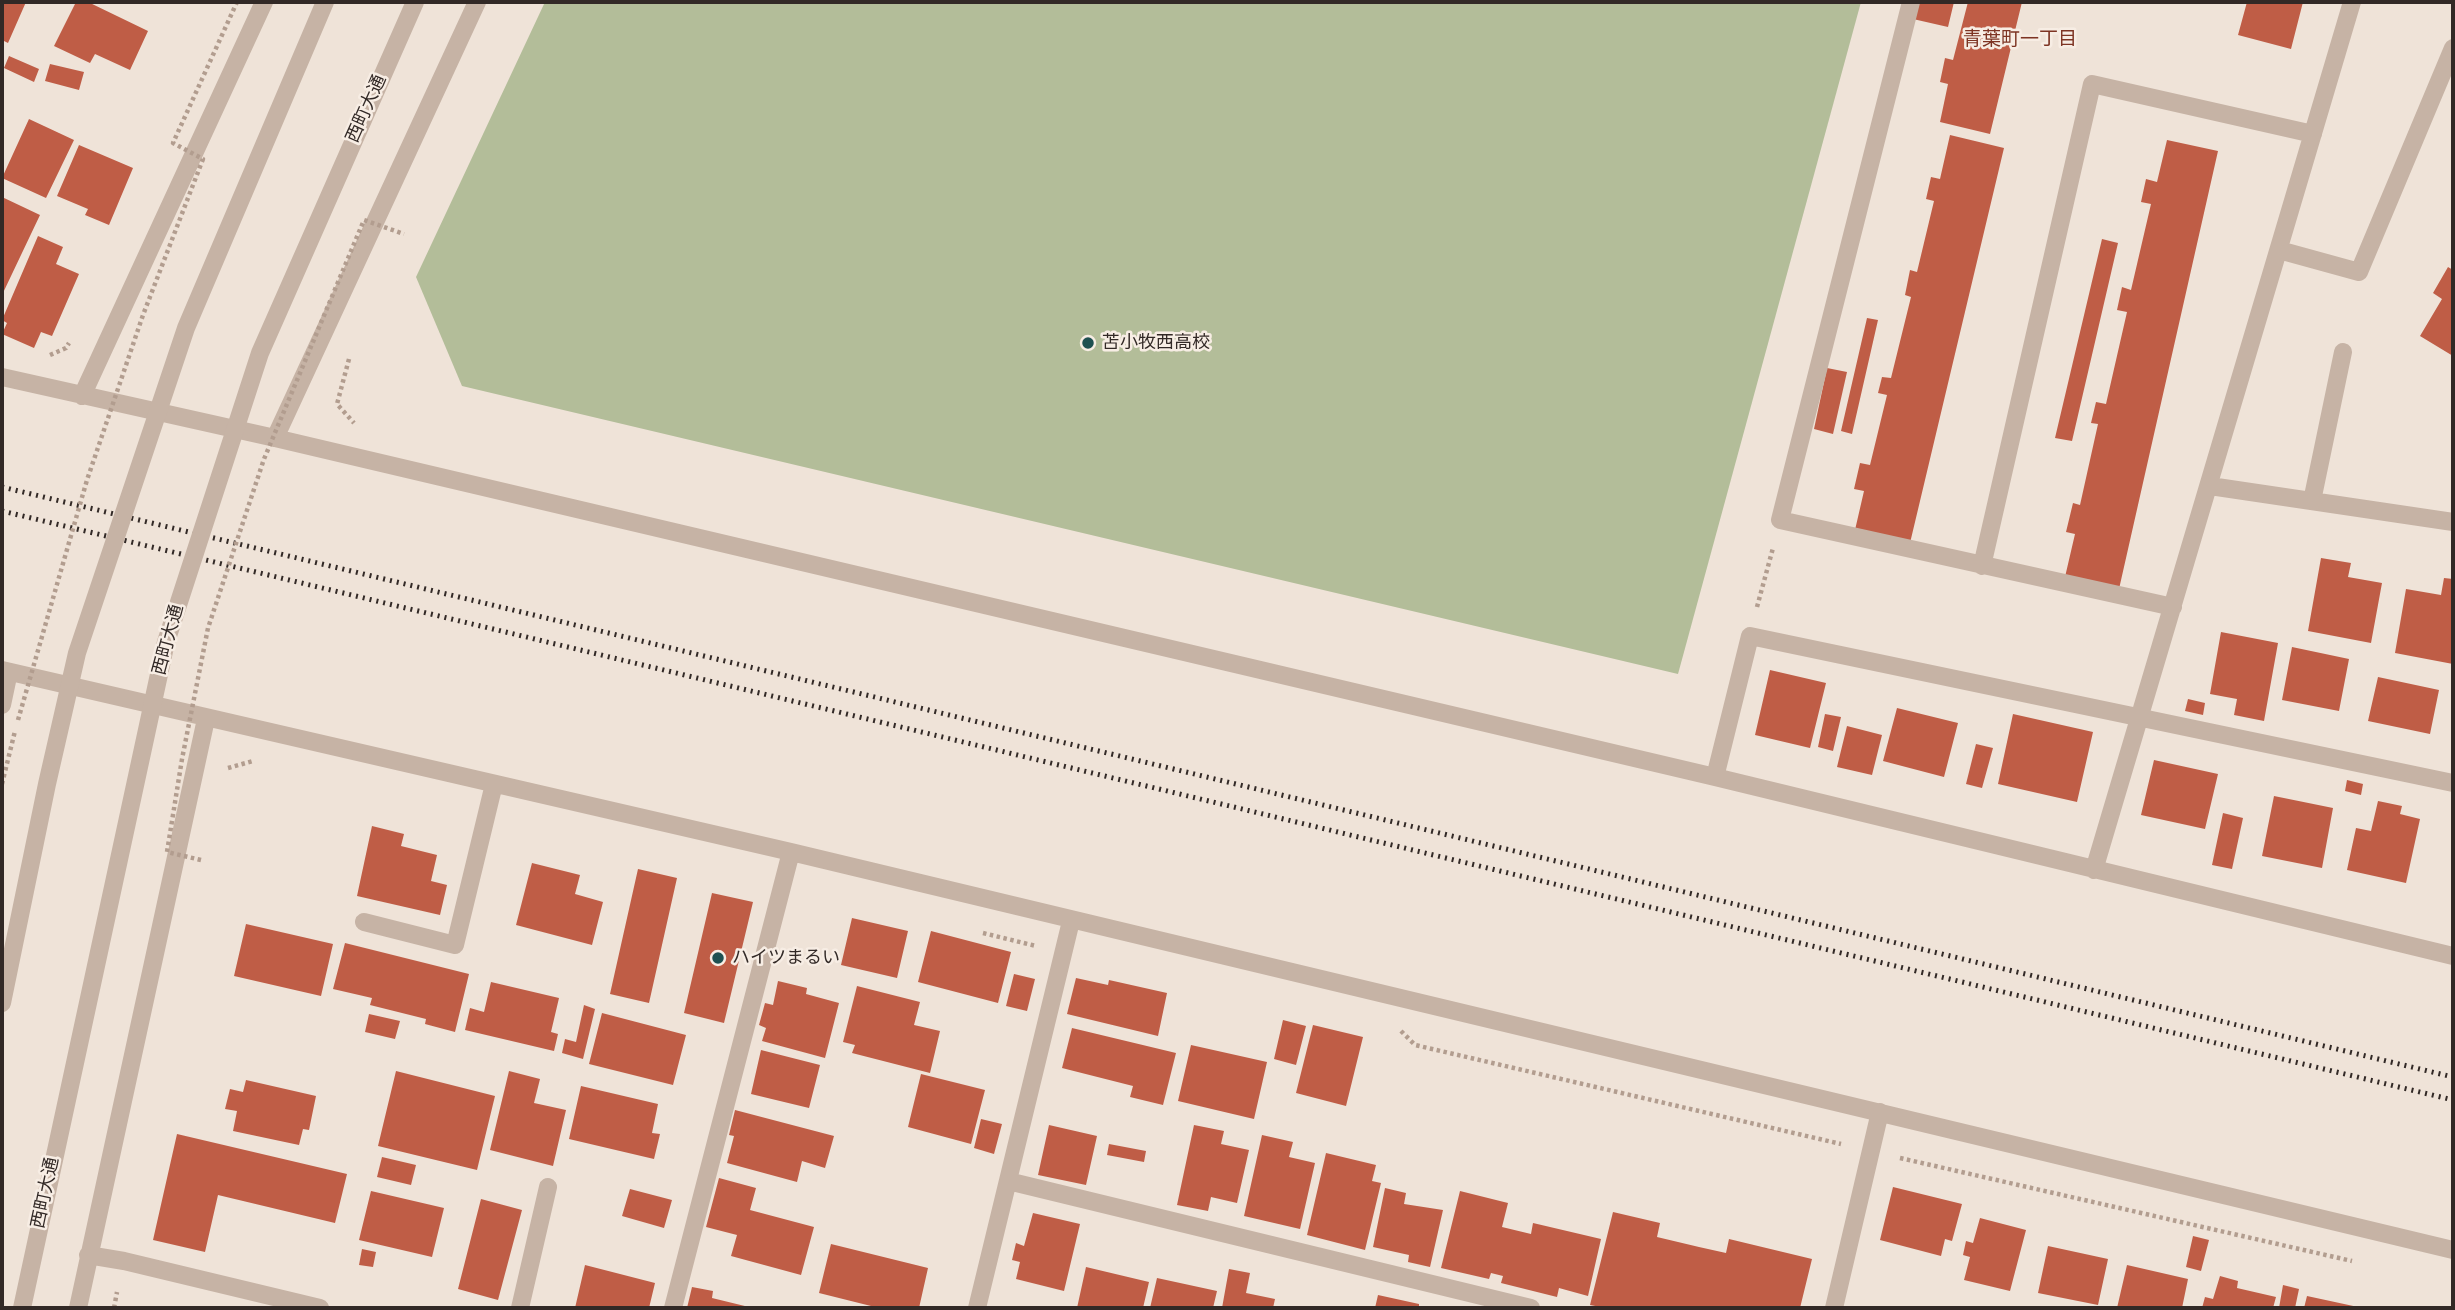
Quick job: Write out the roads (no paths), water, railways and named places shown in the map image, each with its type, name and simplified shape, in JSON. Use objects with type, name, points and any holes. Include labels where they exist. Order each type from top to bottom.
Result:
[{"type":"street","points":[[82,396],[264,2]]},
{"type":"street","points":[[2,1003],[77,653],[186,328],[325,2]]},
{"type":"street","name":"西町大通","points":[[22,1308],[166,642],[260,353],[415,2]]},
{"type":"street","points":[[275,438],[477,2]]},
{"type":"street","points":[[1911,2],[1780,520],[2173,607]]},
{"type":"street","points":[[2094,870],[2352,2]]},
{"type":"street","points":[[2279,250],[2359,272],[2453,48]]},
{"type":"street","points":[[1982,566],[2092,83],[2313,134]]},
{"type":"street","points":[[2312,501],[2343,352]]},
{"type":"street","points":[[2,377],[275,438],[1715,777],[2453,956]]},
{"type":"street","points":[[2210,486],[2453,523]]},
{"type":"street","points":[[1715,777],[1750,636],[2453,783]]},
{"type":"street","points":[[2,705],[5,671],[791,852],[2453,1250]]},
{"type":"street","points":[[78,1308],[205,719]]},
{"type":"street","points":[[364,922],[455,945],[494,784]]},
{"type":"street","points":[[673,1308],[791,852]]},
{"type":"street","points":[[976,1308],[1071,921]]},
{"type":"street","points":[[1833,1308],[1880,1112]]},
{"type":"street","points":[[1008,1181],[1531,1308]]},
{"type":"street","points":[[520,1308],[548,1187]]},
{"type":"street","points":[[88,1255],[137,1264],[320,1308]]},
{"type":"railway","points":[[2,487],[2453,1077]]},
{"type":"railway","points":[[2,511],[2453,1100]]},
{"type":"place","name":"苫小牧西高校","points":[[1088,343]]},
{"type":"place","name":"ハイツまるい","points":[[718,958]]},
{"type":"district","name":"青葉町一丁目","points":[[2020,40]]}]
